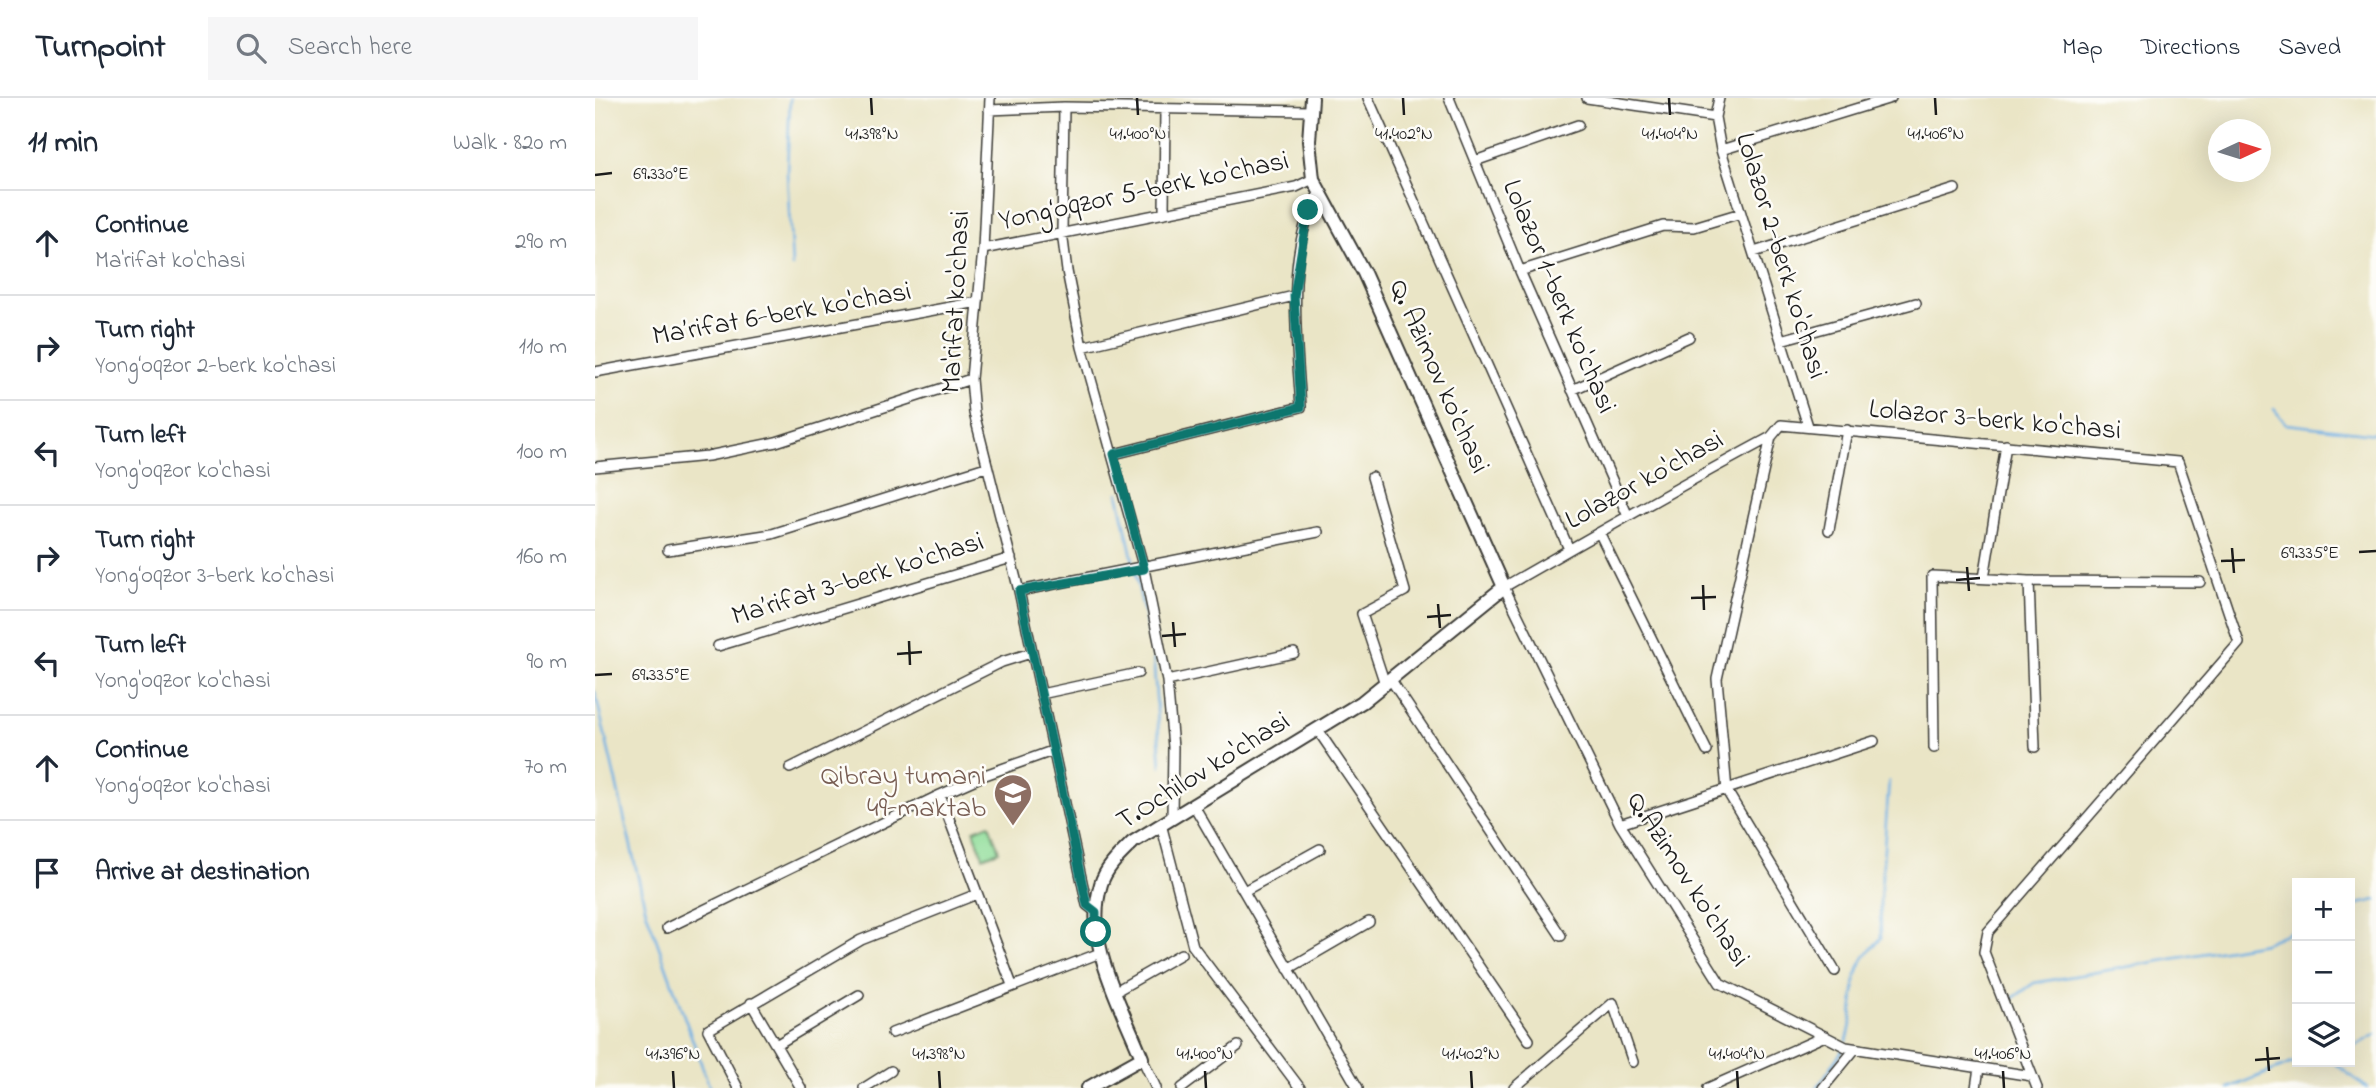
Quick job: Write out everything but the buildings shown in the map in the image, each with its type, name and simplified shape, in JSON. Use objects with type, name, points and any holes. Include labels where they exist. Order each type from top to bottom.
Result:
[{"type":"main road","points":[[1311,104],[1313,179]]},
{"type":"main road","name":"Q. Azimov ko'chasi","points":[[1313,179],[1364,273],[1504,587]]},
{"type":"main road","name":"T.Ochilov ko'chasi","points":[[1142,1058],[1100,953],[1096,912],[1101,882],[1111,864],[1133,842],[1388,682],[1504,587]]},
{"type":"main road","points":[[1088,1088],[1142,1058]]},
{"type":"street","name":"Ma'rifat ko'chasi","points":[[989,98],[983,249],[971,379],[974,413],[1019,591],[1087,905],[1096,912]]},
{"type":"street","points":[[1368,98],[1569,549]]},
{"type":"street","name":"Lolazor 1-berk ko'chasi","points":[[1449,98],[1520,271],[1627,514]]},
{"type":"street","points":[[1587,98],[1715,117]]},
{"type":"street","name":"Lolazor 2-berk ko'chasi","points":[[1719,98],[1715,117],[1721,150],[1808,426]]},
{"type":"street","points":[[1721,150],[1891,98]]},
{"type":"street","points":[[989,110],[1064,107],[1165,109],[1311,104]]},
{"type":"street","points":[[1064,107],[1062,232],[1082,347],[1144,569],[1167,681],[1173,747],[1167,821],[1192,946],[1300,1088]]},
{"type":"street","points":[[1164,212],[1165,109]]},
{"type":"street","points":[[1475,161],[1578,125]]},
{"type":"street","name":"Yong‘oqzor 5-berk ko'chasi","points":[[983,249],[1296,187],[1313,179]]},
{"type":"street","points":[[1754,252],[1955,189]]},
{"type":"street","points":[[1114,454],[1301,407],[1294,296],[1308,210],[1319,192]]},
{"type":"street","points":[[1520,271],[1663,226],[1695,227],[1741,212]]},
{"type":"street","points":[[1082,347],[1294,296]]},
{"type":"street","name":"Ma’rifat 6-berk ko'chasi","points":[[595,372],[978,302]]},
{"type":"street","points":[[1781,340],[1916,303]]},
{"type":"street","points":[[1572,390],[1689,337]]},
{"type":"street","points":[[595,467],[708,456],[776,442],[971,379]]},
{"type":"street","name":"Lolazor ko'chasi","points":[[1504,587],[1600,534],[1627,514],[1771,437],[1781,425],[1808,426]]},
{"type":"street","name":"Lolazor 3-berk ko'chasi","points":[[1808,426],[2178,462],[2239,643],[1987,932],[1984,952],[2032,1076]]},
{"type":"street","points":[[1829,530],[1847,430]]},
{"type":"street","points":[[1771,437],[1717,679],[1727,791],[1835,971]]},
{"type":"street","points":[[1983,578],[2006,445]]},
{"type":"street","points":[[669,550],[772,534],[986,467]]},
{"type":"street","points":[[1372,477],[1405,591],[1362,614],[1388,682],[1561,936]]},
{"type":"street","points":[[1019,591],[1144,569],[1318,532]]},
{"type":"street","points":[[1600,534],[1707,751]]},
{"type":"street","name":"Ma’rifat 3-berk ko'chasi","points":[[718,646],[1011,558]]},
{"type":"street","points":[[1934,748],[1932,576],[2029,581],[2200,582]]},
{"type":"street","points":[[2029,581],[2035,747]]},
{"type":"street","name":"Q.Azimov ko'chasi","points":[[1504,587],[1619,824],[1720,983],[1855,1049],[2032,1076]]},
{"type":"street","points":[[790,768],[1002,662],[1031,653]]},
{"type":"street","points":[[1167,681],[1294,653]]},
{"type":"street","points":[[1041,694],[1137,673]]},
{"type":"street","points":[[1317,729],[1529,1040]]},
{"type":"street","points":[[1619,824],[1874,741]]},
{"type":"street","points":[[667,928],[940,795],[985,775],[1052,751]]},
{"type":"street","points":[[940,795],[1012,985]]},
{"type":"street","points":[[1193,804],[1358,1088]]},
{"type":"street","points":[[1244,891],[1320,849]]},
{"type":"street","points":[[738,1088],[708,1030],[861,940],[977,894]]},
{"type":"street","points":[[1288,969],[1369,922]]},
{"type":"street","points":[[893,1032],[1100,953]]},
{"type":"street","points":[[1115,991],[1181,954]]},
{"type":"street","points":[[776,1045],[859,995]]},
{"type":"street","points":[[751,1003],[801,1088]]},
{"type":"street","points":[[1514,1088],[1613,1003],[1633,1062]]},
{"type":"street","points":[[1708,1088],[1825,1036]]},
{"type":"street","points":[[1182,1088],[1238,1046]]},
{"type":"street","points":[[1823,1088],[1855,1049]]},
{"type":"street","points":[[1142,1058],[1156,1088]]},
{"type":"street","points":[[1976,1088],[1979,1068]]},
{"type":"street","points":[[864,1088],[891,1072]]},
{"type":"street","points":[[2032,1076],[2037,1088]]},
{"type":"green space","points":[[989,824],[999,851],[983,857],[974,830]]},
{"type":"waterway","points":[[790,98],[787,172],[792,267]]},
{"type":"waterway","points":[[2274,409],[2286,424],[2376,434]]},
{"type":"waterway","points":[[1118,493],[1134,565]]},
{"type":"waterway","points":[[1135,572],[1153,654],[1161,766]]},
{"type":"waterway","points":[[595,692],[646,911],[710,1088]]},
{"type":"waterway","points":[[1847,1040],[1859,968],[1865,956],[1881,938],[1880,903],[1889,781]]},
{"type":"waterway","points":[[2355,905],[2376,900]]},
{"type":"waterway","points":[[2009,1001],[2034,983],[2264,943],[2292,931]]},
{"type":"waterway","points":[[2355,1046],[2376,1034]]},
{"type":"waterway","points":[[1817,1088],[1844,1048]]},
{"type":"waterway","points":[[2229,1088],[2292,1063]]},
{"type":"waterway","points":[[2340,1067],[2367,1088]]},
{"type":"place","name":"Qibray tumani 49-maktab","points":[[1013,827]]},
{"type":"route","points":[[1096,932],[1096,912],[1087,905],[1019,591],[1144,569],[1114,454],[1301,407],[1294,296],[1308,210]]}]
